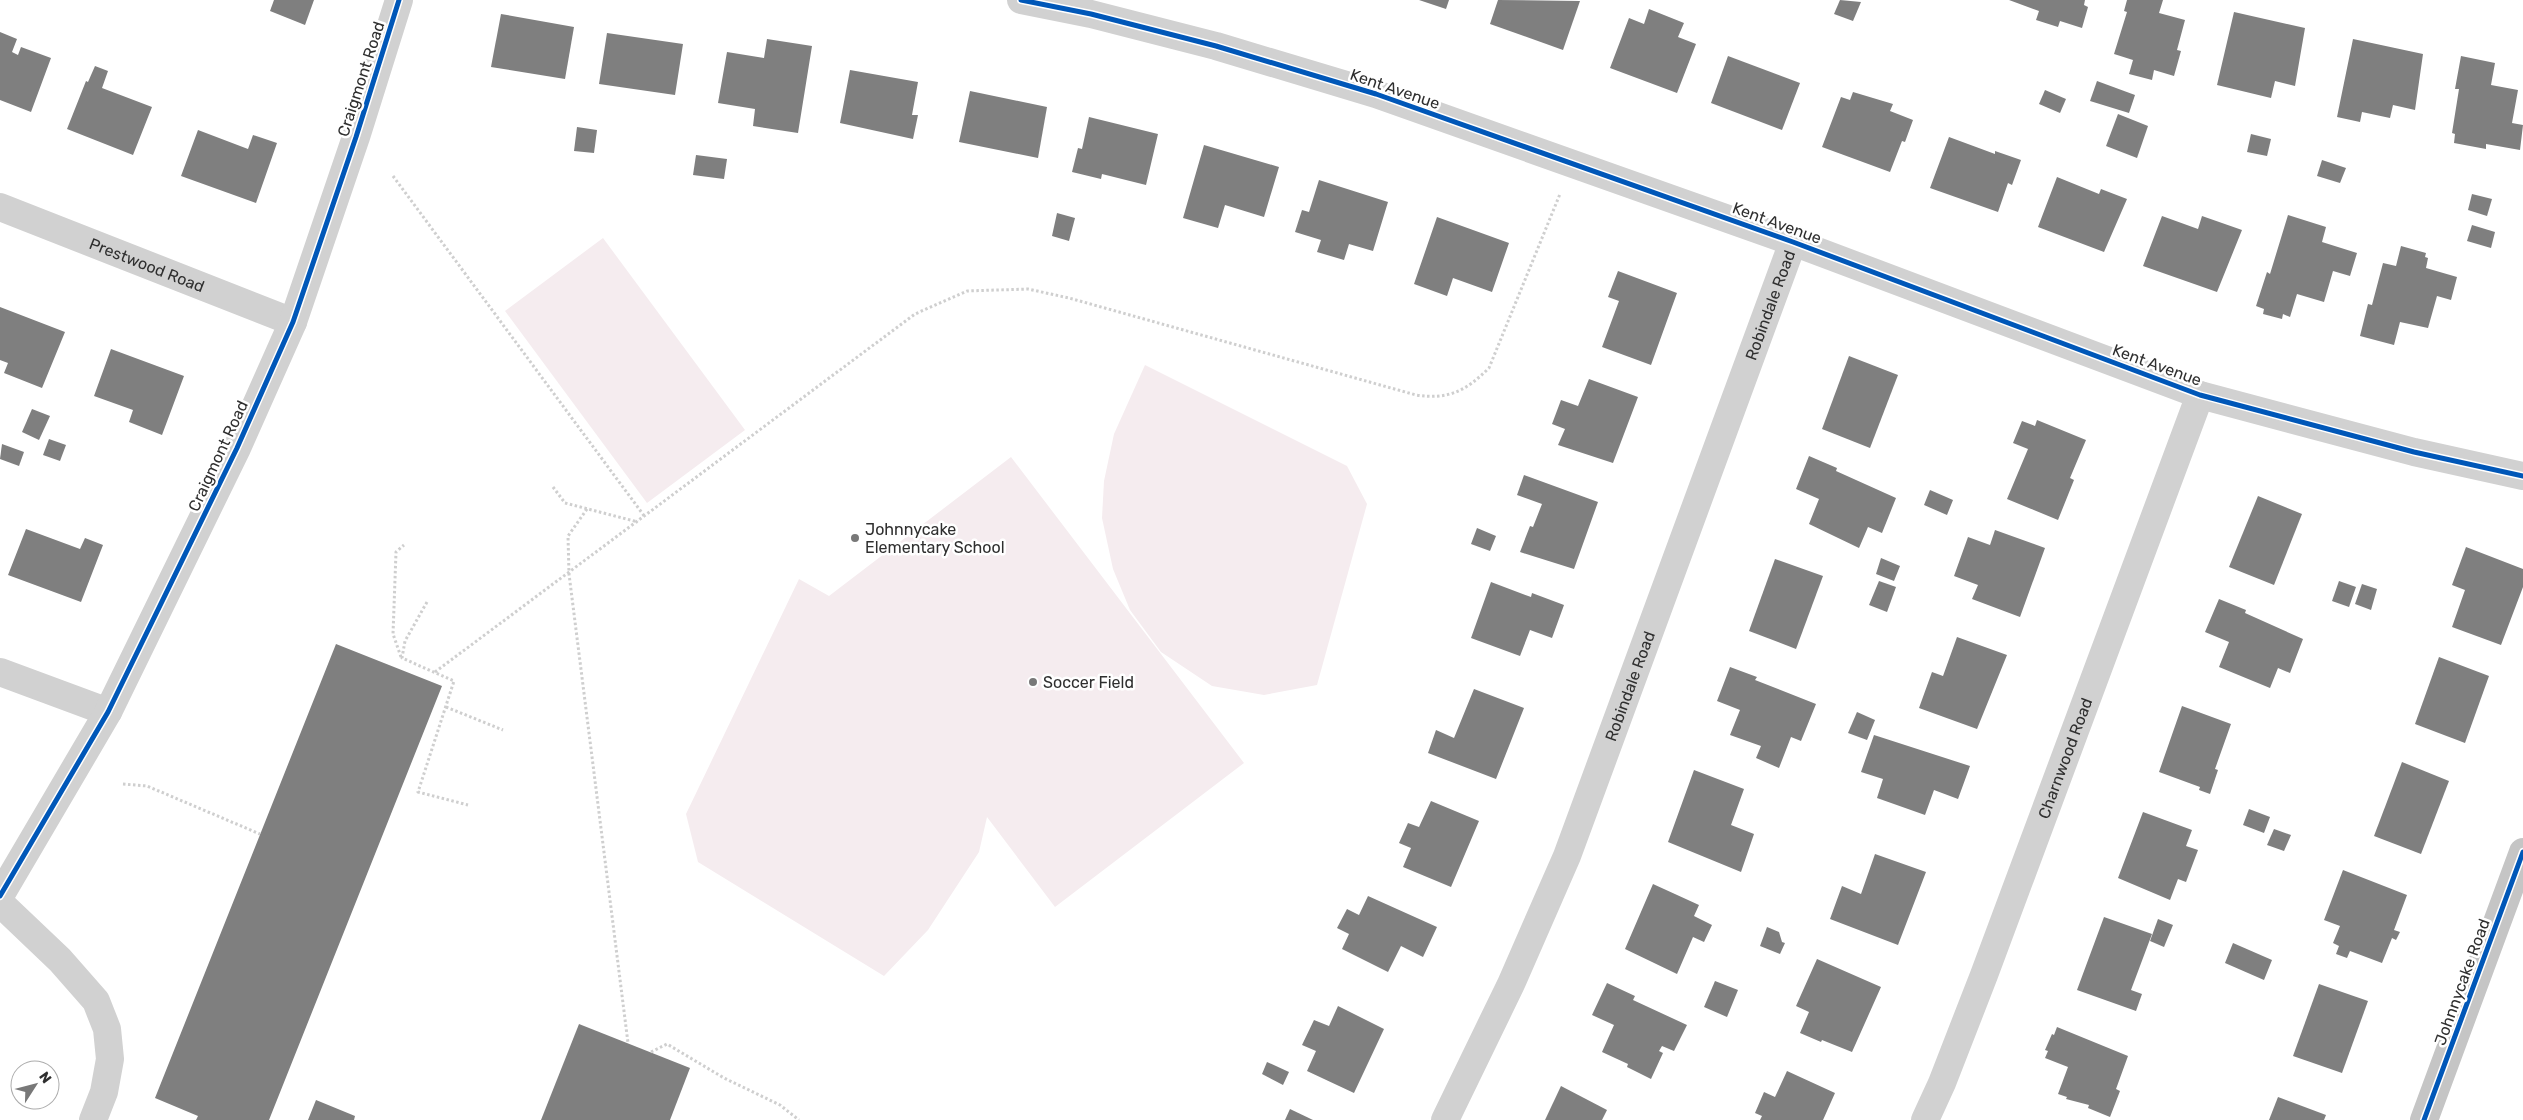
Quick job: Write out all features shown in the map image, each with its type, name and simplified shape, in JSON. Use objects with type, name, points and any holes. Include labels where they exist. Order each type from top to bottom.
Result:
[{"type":"main road","name":"Johnnycake Road","points":[[2424,1120],[2523,852]]},
{"type":"street","name":"Craigmont Road","points":[[0,896],[108,712],[237,448],[293,322],[356,137],[399,0]]},
{"type":"street","name":"Kent Avenue","points":[[1021,0],[1091,14],[1216,46],[1376,94],[1793,242],[2200,395],[2414,452],[2523,476]]},
{"type":"street","name":"Prestwood Road","points":[[0,207],[293,322]]},
{"type":"street","name":"Robindale Road","points":[[1445,1120],[1511,984],[1567,856],[1793,242]]},
{"type":"street","name":"Charnwood Road","points":[[1925,1120],[1942,1083],[1984,974],[2200,395]]},
{"type":"street","points":[[0,672],[108,712]]},
{"type":"street","points":[[0,903],[60,960],[96,1000],[108,1028],[110,1059],[104,1092],[93,1120]]},
{"type":"path","points":[[435,672],[569,574],[915,314],[967,291],[1028,290],[1069,298],[1416,395],[1437,398],[1472,385],[1489,368],[1573,164]]},
{"type":"path","points":[[393,176],[645,517]]},
{"type":"path","points":[[553,487],[565,503],[638,522]]},
{"type":"path","points":[[587,509],[568,536],[569,574],[628,1043]]},
{"type":"path","points":[[404,545],[396,552],[393,634],[402,658],[454,681],[418,792],[468,805]]},
{"type":"path","points":[[402,658],[405,641],[427,602]]},
{"type":"path","points":[[446,708],[503,730]]},
{"type":"path","points":[[123,784],[147,786],[260,834]]},
{"type":"path","points":[[651,1052],[667,1044],[724,1078],[780,1105],[799,1120]]},
{"type":"shaded area","points":[[603,238],[745,430],[647,503],[505,311]]},
{"type":"shaded area","points":[[1145,365],[1347,466],[1367,504],[1317,685],[1264,695],[1212,686],[1161,652],[1130,610],[1113,569],[1102,518],[1104,481],[1114,434]]},
{"type":"shaded area","points":[[1011,457],[1244,763],[1055,907],[987,817],[979,852],[928,930],[884,976],[698,862],[686,814],[799,579],[829,596]]},
{"type":"building","points":[[274,0],[314,0],[305,25],[270,11]]},
{"type":"building","points":[[1419,0],[1449,0],[1446,9]]},
{"type":"building","points":[[1498,0],[1580,1],[1563,50],[1490,24]]},
{"type":"building","points":[[1840,0],[1861,2],[1853,21],[1834,14]]},
{"type":"building","points":[[2009,0],[2085,0],[2084,5],[2088,7],[2082,28],[2060,21],[2058,27],[2036,20],[2039,11]]},
{"type":"building","points":[[2127,0],[2163,0],[2159,13],[2185,20],[2177,50],[2181,51],[2174,76],[2154,70],[2152,80],[2129,74],[2133,60],[2114,54],[2127,12],[2124,11]]},
{"type":"building","points":[[1649,9],[1684,23],[1678,37],[1696,44],[1677,93],[1610,68],[1629,18],[1644,24]]},
{"type":"building","points":[[2234,12],[2305,28],[2295,86],[2275,81],[2271,98],[2217,85]]},
{"type":"building","points":[[501,14],[574,27],[565,79],[491,67]]},
{"type":"building","points":[[0,32],[17,39],[12,52],[18,55],[21,47],[51,58],[31,112],[0,100]]},
{"type":"building","points":[[607,33],[683,44],[675,95],[599,84]]},
{"type":"building","points":[[767,39],[812,46],[798,133],[753,126],[755,109],[718,103],[727,52],[764,58]]},
{"type":"building","points":[[2353,39],[2423,54],[2415,110],[2393,105],[2390,118],[2362,112],[2360,122],[2337,117]]},
{"type":"building","points":[[1728,56],[1800,83],[1782,130],[1711,103]]},
{"type":"building","points":[[2461,56],[2495,63],[2491,85],[2518,90],[2512,123],[2523,125],[2520,150],[2486,144],[2486,149],[2454,143],[2455,134],[2452,133],[2459,89],[2455,89]]},
{"type":"building","points":[[95,66],[108,71],[102,88],[152,107],[133,155],[67,129],[86,81],[88,82]]},
{"type":"building","points":[[850,70],[918,82],[912,115],[918,115],[913,139],[840,123]]},
{"type":"building","points":[[2097,81],[2135,95],[2129,113],[2090,101]]},
{"type":"building","points":[[2045,90],[2066,99],[2060,113],[2039,104]]},
{"type":"building","points":[[970,91],[1047,107],[1038,158],[959,142]]},
{"type":"building","points":[[1853,92],[1893,104],[1890,111],[1913,120],[1905,142],[1902,141],[1890,172],[1822,147],[1841,97],[1850,100]]},
{"type":"building","points":[[2118,114],[2148,126],[2137,158],[2106,146]]},
{"type":"building","points":[[1089,117],[1158,134],[1146,185],[1102,174],[1101,179],[1072,172],[1078,148],[1082,149]]},
{"type":"building","points":[[577,127],[597,130],[594,153],[574,151]]},
{"type":"building","points":[[198,130],[248,149],[253,135],[277,143],[256,203],[181,176]]},
{"type":"building","points":[[2251,134],[2271,139],[2267,156],[2247,152]]},
{"type":"building","points":[[1949,137],[1995,154],[1995,151],[2021,160],[2012,185],[2008,183],[1998,212],[1930,188]]},
{"type":"building","points":[[1204,145],[1279,167],[1264,217],[1225,205],[1218,228],[1183,218]]},
{"type":"building","points":[[696,155],[727,159],[724,179],[693,175]]},
{"type":"building","points":[[2322,160],[2346,168],[2340,183],[2317,176]]},
{"type":"building","points":[[2057,177],[2099,194],[2101,189],[2127,199],[2104,252],[2038,227]]},
{"type":"building","points":[[1319,180],[1388,202],[1373,251],[1349,244],[1344,260],[1317,252],[1321,240],[1295,232],[1302,210],[1309,212]]},
{"type":"building","points":[[2472,194],[2492,199],[2487,216],[2468,210]]},
{"type":"building","points":[[1057,213],[1075,218],[1069,241],[1052,236]]},
{"type":"building","points":[[2288,215],[2326,227],[2322,242],[2357,253],[2350,276],[2333,271],[2324,302],[2297,294],[2290,317],[2283,314],[2282,319],[2263,314],[2264,309],[2256,306],[2267,272],[2270,274]]},
{"type":"building","points":[[2162,216],[2198,229],[2202,216],[2242,230],[2217,292],[2143,266]]},
{"type":"building","points":[[1437,217],[1509,243],[1492,292],[1453,278],[1447,296],[1414,284]]},
{"type":"building","points":[[2472,225],[2495,232],[2491,248],[2467,241]]},
{"type":"building","points":[[2401,246],[2426,253],[2425,257],[2428,258],[2426,268],[2457,277],[2451,300],[2437,296],[2428,328],[2400,322],[2394,345],[2360,336],[2368,304],[2372,305],[2383,263],[2396,266]]},
{"type":"building","points":[[1618,271],[1677,293],[1651,365],[1602,347],[1619,301],[1608,297]]},
{"type":"building","points":[[0,307],[65,332],[42,388],[4,373],[8,363],[0,360]]},
{"type":"building","points":[[111,349],[184,376],[162,435],[129,422],[133,410],[94,396]]},
{"type":"building","points":[[1849,356],[1898,375],[1870,448],[1822,429]]},
{"type":"building","points":[[1589,379],[1638,397],[1613,463],[1558,445],[1565,429],[1552,424],[1561,400],[1578,406]]},
{"type":"building","points":[[32,409],[50,416],[39,440],[22,432]]},
{"type":"building","points":[[2037,420],[2086,440],[2070,478],[2074,480],[2058,520],[2007,499],[2028,449],[2013,443],[2022,421],[2035,426]]},
{"type":"building","points":[[49,439],[66,445],[60,461],[43,455]]},
{"type":"building","points":[[2,444],[24,452],[19,466],[0,459]]},
{"type":"building","points":[[1809,456],[1837,468],[1836,471],[1896,498],[1882,533],[1868,527],[1859,548],[1809,524],[1819,499],[1796,489]]},
{"type":"building","points":[[1524,475],[1598,502],[1574,569],[1520,552],[1530,526],[1533,527],[1542,504],[1517,495]]},
{"type":"building","points":[[1930,490],[1953,500],[1947,515],[1924,505]]},
{"type":"building","points":[[2258,496],[2302,514],[2274,585],[2229,567]]},
{"type":"building","points":[[1477,528],[1496,536],[1490,551],[1471,544]]},
{"type":"building","points":[[26,529],[80,549],[85,538],[103,545],[81,602],[8,575]]},
{"type":"building","points":[[1995,530],[2045,548],[2020,617],[1972,599],[1978,585],[1954,576],[1968,537],[1990,545]]},
{"type":"building","points":[[2466,547],[2523,569],[2523,587],[2501,645],[2452,627],[2465,590],[2452,585]]},
{"type":"building","points":[[1881,558],[1900,566],[1894,581],[1876,574]]},
{"type":"building","points":[[1775,559],[1823,576],[1796,649],[1749,631]]},
{"type":"building","points":[[1879,581],[1896,587],[1887,612],[1869,605]]},
{"type":"building","points":[[2339,581],[2356,587],[2349,607],[2332,601]]},
{"type":"building","points":[[1491,582],[1531,597],[1532,593],[1564,605],[1552,638],[1530,630],[1520,656],[1471,638]]},
{"type":"building","points":[[2362,584],[2377,589],[2371,610],[2355,604]]},
{"type":"building","points":[[2219,599],[2246,610],[2245,613],[2303,639],[2290,673],[2278,668],[2270,688],[2219,667],[2229,642],[2205,632]]},
{"type":"building","points":[[1957,637],[2007,655],[1977,729],[1919,708],[1932,672],[1943,676]]},
{"type":"building","points":[[336,644],[442,686],[269,1120],[196,1120],[198,1116],[155,1098]]},
{"type":"building","points":[[2439,657],[2489,676],[2465,743],[2415,724]]},
{"type":"building","points":[[1730,667],[1757,677],[1755,680],[1816,704],[1801,741],[1791,737],[1779,768],[1756,758],[1761,746],[1730,735],[1740,710],[1717,701]]},
{"type":"building","points":[[1474,689],[1524,708],[1496,779],[1428,753],[1436,730],[1454,738]]},
{"type":"building","points":[[2182,706],[2231,724],[2215,769],[2218,770],[2210,794],[2199,790],[2200,787],[2159,772]]},
{"type":"building","points":[[1857,712],[1875,720],[1867,740],[1848,733]]},
{"type":"building","points":[[1874,735],[1970,766],[1958,799],[1934,790],[1925,815],[1877,798],[1883,779],[1861,772]]},
{"type":"building","points":[[2402,762],[2449,781],[2421,854],[2374,836]]},
{"type":"building","points":[[1694,770],[1744,789],[1731,825],[1754,834],[1741,872],[1668,842]]},
{"type":"building","points":[[1431,801],[1479,821],[1451,887],[1403,867],[1411,848],[1399,843],[1408,823],[1419,827]]},
{"type":"building","points":[[2249,809],[2270,817],[2264,833],[2243,825]]},
{"type":"building","points":[[2143,812],[2192,830],[2186,846],[2198,850],[2186,882],[2178,879],[2170,900],[2118,878]]},
{"type":"building","points":[[2274,829],[2291,835],[2284,851],[2267,845]]},
{"type":"building","points":[[1875,854],[1926,872],[1898,945],[1830,919],[1842,886],[1861,894]]},
{"type":"building","points":[[2343,870],[2407,895],[2394,930],[2400,932],[2396,940],[2392,938],[2382,963],[2350,951],[2347,958],[2336,954],[2339,946],[2333,943],[2340,926],[2324,920]]},
{"type":"building","points":[[1653,884],[1699,905],[1694,916],[1712,925],[1704,942],[1693,937],[1677,974],[1625,949]]},
{"type":"building","points":[[1368,896],[1437,927],[1423,957],[1401,946],[1388,972],[1342,949],[1349,934],[1337,928],[1347,909],[1359,915]]},
{"type":"building","points":[[2104,917],[2152,934],[2131,990],[2142,994],[2136,1011],[2077,990]]},
{"type":"building","points":[[2158,919],[2173,925],[2164,947],[2150,941]]},
{"type":"building","points":[[1767,927],[1779,932],[1782,942],[1785,943],[1780,954],[1760,946]]},
{"type":"building","points":[[2233,943],[2272,960],[2264,980],[2225,963]]},
{"type":"building","points":[[1817,959],[1881,987],[1852,1052],[1800,1033],[1809,1012],[1796,1006]]},
{"type":"building","points":[[1715,981],[1738,990],[1727,1017],[1704,1007]]},
{"type":"building","points":[[1607,983],[1635,996],[1633,1000],[1687,1025],[1674,1051],[1662,1046],[1659,1051],[1663,1053],[1651,1079],[1627,1067],[1628,1064],[1602,1052],[1614,1025],[1592,1015]]},
{"type":"building","points":[[2319,984],[2368,1001],[2342,1073],[2293,1056]]},
{"type":"building","points":[[1338,1006],[1384,1029],[1354,1093],[1307,1071],[1316,1051],[1302,1045],[1314,1020],[1329,1026]]},
{"type":"building","points":[[579,1024],[690,1068],[670,1120],[541,1120]]},
{"type":"building","points":[[2057,1027],[2128,1056],[2116,1089],[2120,1091],[2110,1117],[2088,1108],[2089,1105],[2066,1099],[2067,1097],[2058,1094],[2068,1067],[2045,1058],[2048,1051],[2045,1050]]},
{"type":"building","points":[[1267,1062],[1289,1072],[1283,1085],[1262,1074]]},
{"type":"building","points":[[1787,1071],[1835,1093],[1823,1120],[1760,1120],[1762,1116],[1755,1113],[1764,1092],[1775,1097]]},
{"type":"building","points":[[1561,1086],[1607,1110],[1602,1120],[1545,1120]]},
{"type":"building","points":[[2278,1097],[2326,1115],[2324,1120],[2269,1120]]},
{"type":"building","points":[[316,1100],[355,1116],[354,1120],[308,1120]]},
{"type":"building","points":[[1290,1109],[1313,1120],[1285,1120]]},
{"type":"cycle path","points":[[0,896],[108,712],[237,448],[293,322],[356,137],[399,0]]},
{"type":"cycle path","points":[[1021,0],[1091,14],[1216,46],[1376,94],[1793,242],[2200,395],[2414,452],[2523,476]]},
{"type":"cycle path","points":[[2424,1120],[2523,852]]},
{"type":"place","name":"Johnnycake Elementary School","points":[[855,538]]},
{"type":"place","name":"Soccer Field","points":[[1033,682]]}]
